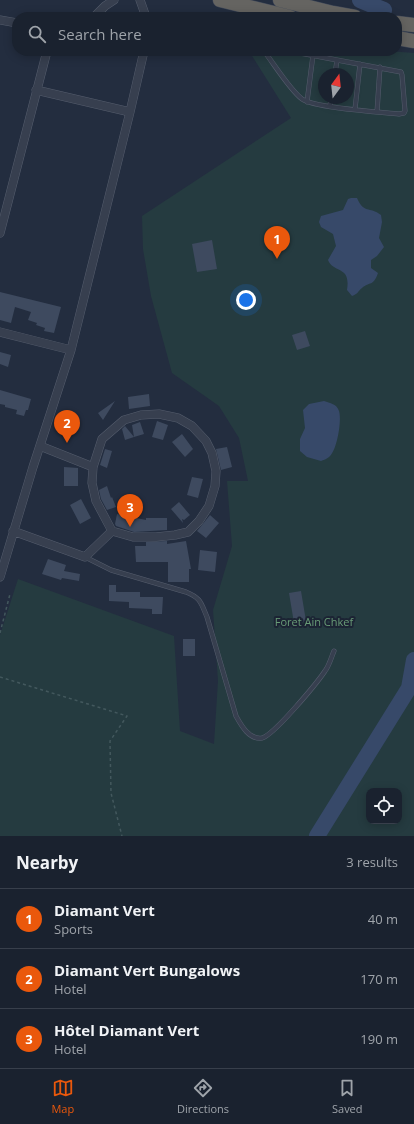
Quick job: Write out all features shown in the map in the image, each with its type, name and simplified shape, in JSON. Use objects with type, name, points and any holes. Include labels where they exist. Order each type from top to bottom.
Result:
[{"type":"highway","points":[[220,0],[242,11]]},
{"type":"highway","points":[[280,0],[325,12]]},
{"type":"highway","points":[[402,24],[414,25]]},
{"type":"highway","points":[[402,39],[414,41]]},
{"type":"street","points":[[99,12],[114,0]]},
{"type":"street","points":[[140,0],[145,12]]},
{"type":"street","points":[[0,29],[3,21]]},
{"type":"street","points":[[0,233],[46,56]]},
{"type":"street","points":[[0,577],[13,531],[71,350],[130,112],[141,56]]},
{"type":"street","points":[[36,90],[130,112]]},
{"type":"street","points":[[0,332],[71,350]]},
{"type":"street","points":[[159,414],[178,418],[192,426],[206,441],[212,453],[216,471],[216,486],[209,506],[199,521],[188,532],[156,537],[133,537],[112,531],[96,501],[92,483],[93,467],[102,439],[124,420],[142,415],[159,414]]},
{"type":"street","points":[[40,446],[93,467]]},
{"type":"street","points":[[13,531],[85,557],[112,531]]},
{"type":"lane","points":[[268,56],[296,93],[307,102],[377,112],[404,113],[402,73],[399,71],[318,56]]},
{"type":"lane","points":[[307,102],[313,56]]},
{"type":"lane","points":[[336,68],[337,60]]},
{"type":"lane","points":[[355,109],[360,64]]},
{"type":"lane","points":[[377,112],[380,67]]},
{"type":"lane","points":[[85,557],[111,570],[196,596],[207,617],[236,716],[242,728],[252,736],[262,738],[272,733],[326,670],[334,652]]},
{"type":"path","points":[[0,633],[10,594]]},
{"type":"path","points":[[0,677],[127,716],[110,741],[110,793],[122,836]]},
{"type":"green space","name":"Foret Ain Chkef","points":[[402,52],[414,53],[414,836],[0,836],[0,635],[18,579],[174,636],[180,731],[214,744],[218,681],[213,610],[232,546],[227,481],[248,481],[239,438],[219,406],[172,373],[151,296],[143,249],[142,216],[291,118],[252,56],[402,56]]},
{"type":"water","points":[[357,198],[362,206],[381,215],[382,222],[379,238],[384,247],[377,256],[371,260],[371,268],[378,273],[375,280],[352,296],[347,290],[347,277],[344,273],[334,267],[328,260],[336,246],[333,234],[321,227],[319,222],[321,216],[343,210],[348,199]]},
{"type":"water","points":[[324,401],[337,407],[340,415],[340,421],[338,435],[332,454],[321,461],[307,457],[300,451],[300,439],[305,428],[303,410],[309,404]]},
{"type":"building","points":[[212,240],[217,269],[197,272],[192,244]]},
{"type":"building","points":[[0,292],[61,307],[54,333],[44,331],[45,328],[28,320],[31,312],[15,307],[11,323],[0,320]]},
{"type":"building","points":[[305,331],[310,346],[297,350],[292,335]]},
{"type":"building","points":[[0,352],[11,355],[8,367],[0,364]]},
{"type":"building","points":[[0,390],[31,399],[28,410],[26,410],[24,416],[16,414],[17,410],[0,404]]},
{"type":"building","points":[[149,394],[150,406],[129,409],[128,397]]},
{"type":"building","points":[[115,401],[103,420],[98,413]]},
{"type":"building","points":[[157,421],[168,425],[163,440],[152,437]]},
{"type":"building","points":[[140,422],[144,434],[134,437],[132,425]]},
{"type":"building","points":[[125,426],[134,437],[125,440],[122,429]]},
{"type":"building","points":[[182,434],[193,449],[185,457],[172,442]]},
{"type":"building","points":[[227,447],[232,467],[221,470],[216,449]]},
{"type":"building","points":[[105,449],[112,451],[107,468],[100,465]]},
{"type":"building","points":[[64,467],[78,468],[78,486],[64,486]]},
{"type":"building","points":[[192,477],[203,479],[198,498],[187,495]]},
{"type":"building","points":[[107,486],[116,507],[107,510],[101,499],[99,490]]},
{"type":"building","points":[[81,499],[91,518],[80,524],[70,505]]},
{"type":"building","points":[[179,502],[190,515],[184,520],[182,519],[183,523],[171,509]]},
{"type":"building","points":[[117,514],[146,520],[146,518],[167,518],[167,530],[134,532],[116,526]]},
{"type":"building","points":[[210,515],[219,523],[206,538],[197,531]]},
{"type":"building","points":[[167,541],[167,544],[186,541],[191,569],[189,569],[189,582],[168,582],[168,562],[136,562],[135,546],[146,546],[146,542]]},
{"type":"building","points":[[200,550],[217,552],[215,572],[198,570]]},
{"type":"building","points":[[48,559],[66,565],[64,571],[80,574],[79,581],[62,578],[61,580],[42,574]]},
{"type":"building","points":[[109,585],[116,585],[116,592],[140,592],[140,597],[163,597],[162,614],[152,614],[152,609],[129,608],[129,602],[109,601]]},
{"type":"building","points":[[301,591],[306,621],[294,623],[289,593]]},
{"type":"building","points":[[183,639],[195,639],[195,656],[183,656]]},
{"type":"waterway","points":[[360,0],[384,10]]},
{"type":"waterway","points":[[317,836],[409,688],[414,660]]},
{"type":"place","name":"Diamant Vert","points":[[277,259]]},
{"type":"place","name":"Diamant Vert Bungalows","points":[[67,443]]},
{"type":"place","name":"Hôtel Diamant Vert","points":[[130,527]]}]
